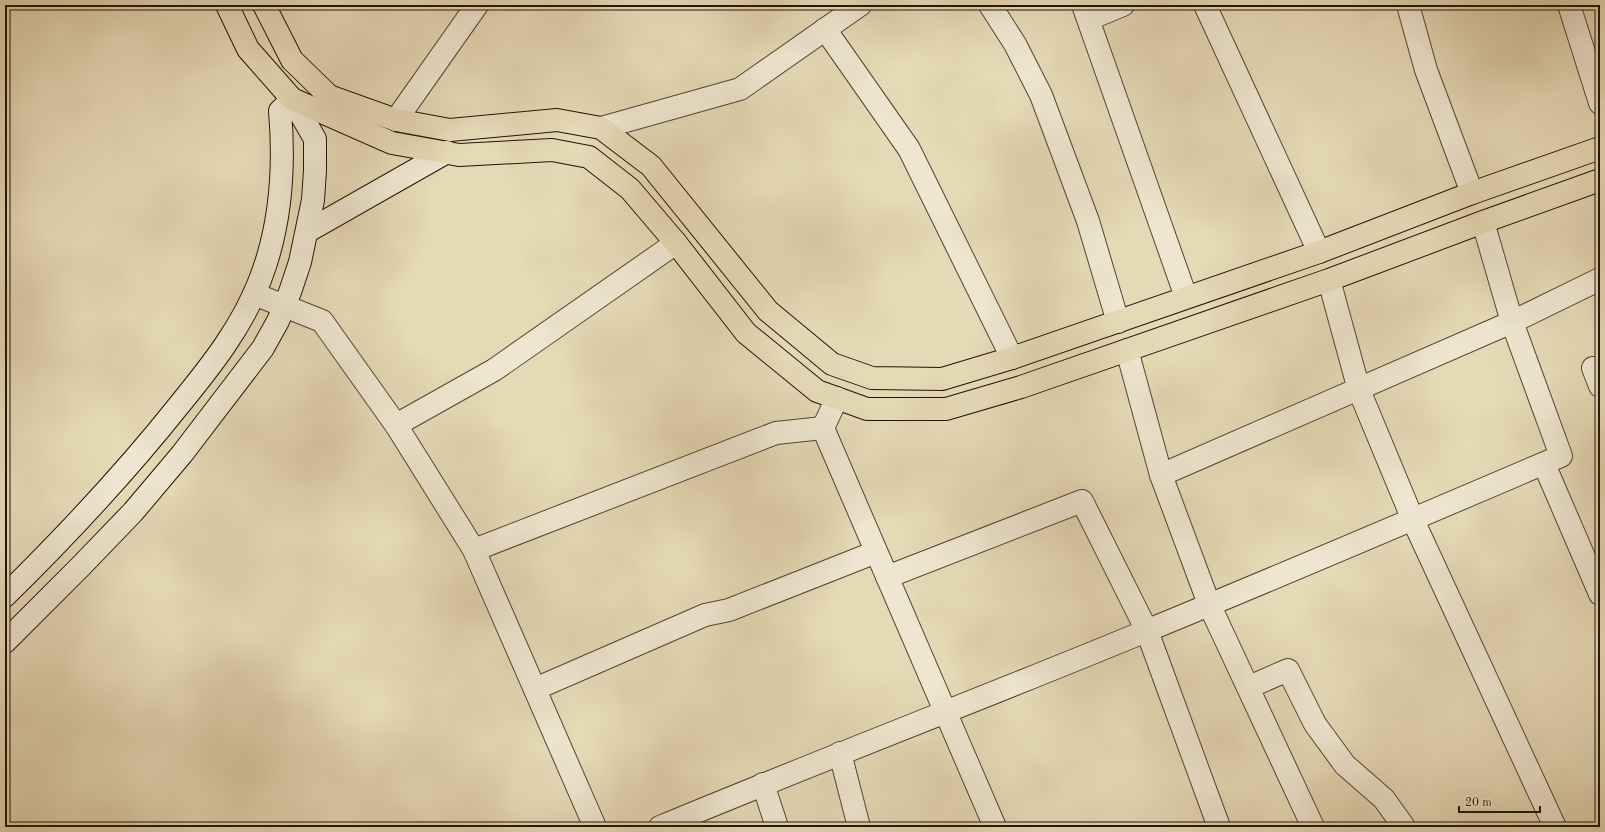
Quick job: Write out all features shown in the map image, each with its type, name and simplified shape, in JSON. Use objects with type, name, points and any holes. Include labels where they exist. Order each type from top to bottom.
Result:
[{"type":"highway","points":[[227,5],[248,49],[292,99],[392,143],[459,155],[552,150],[589,157],[630,189],[676,243],[746,333],[817,391],[867,409],[946,409],[1021,387],[1329,280],[1600,180]]},
{"type":"highway","points":[[264,5],[292,60],[329,96],[396,120],[450,130],[557,120],[601,128],[651,166],[768,312],[832,364],[872,378],[942,379],[1012,358],[1319,252],[1472,193],[1600,148]]},
{"type":"street","points":[[396,120],[477,5]]},
{"type":"street","points":[[601,128],[740,89],[860,5]]},
{"type":"street","points":[[990,5],[1015,44],[1041,95],[1088,222],[1118,322]]},
{"type":"street","points":[[1123,5],[1086,12],[1186,297]]},
{"type":"street","points":[[1205,5],[1319,252]]},
{"type":"street","points":[[1408,5],[1426,70],[1472,193]]},
{"type":"street","points":[[1569,5],[1600,103]]},
{"type":"street","points":[[825,29],[909,149],[1012,358]]},
{"type":"street","points":[[5,596],[58,544],[109,490],[198,382],[235,331],[254,294],[269,252],[276,224],[283,168],[280,111],[292,99],[315,139],[313,200],[308,231],[300,262],[284,305],[262,348],[182,454],[133,512],[5,642]]},
{"type":"street","points":[[308,231],[447,152]]},
{"type":"street","points":[[660,827],[944,711],[1146,631],[1413,520],[1561,456],[1512,322],[1483,222]]},
{"type":"street","points":[[396,425],[494,370],[676,243]]},
{"type":"street","points":[[1161,475],[1512,322],[1600,279]]},
{"type":"street","points":[[1329,280],[1359,390],[1413,520],[1555,827]]},
{"type":"street","points":[[254,294],[322,321],[396,425],[474,550],[595,827]]},
{"type":"street","points":[[1127,350],[1161,475],[1210,604],[1313,827]]},
{"type":"street","points":[[837,398],[823,428],[995,827]]},
{"type":"street","points":[[474,550],[776,433],[823,428]]},
{"type":"street","points":[[1544,464],[1600,594]]},
{"type":"street","points":[[887,578],[1082,501],[1146,631],[1219,827]]},
{"type":"street","points":[[535,689],[706,615],[729,610],[876,552]]},
{"type":"street","points":[[1248,687],[1288,670],[1315,724],[1345,765],[1384,799],[1404,827]]},
{"type":"street","points":[[840,753],[859,827]]},
{"type":"street","points":[[763,784],[777,827]]}]
